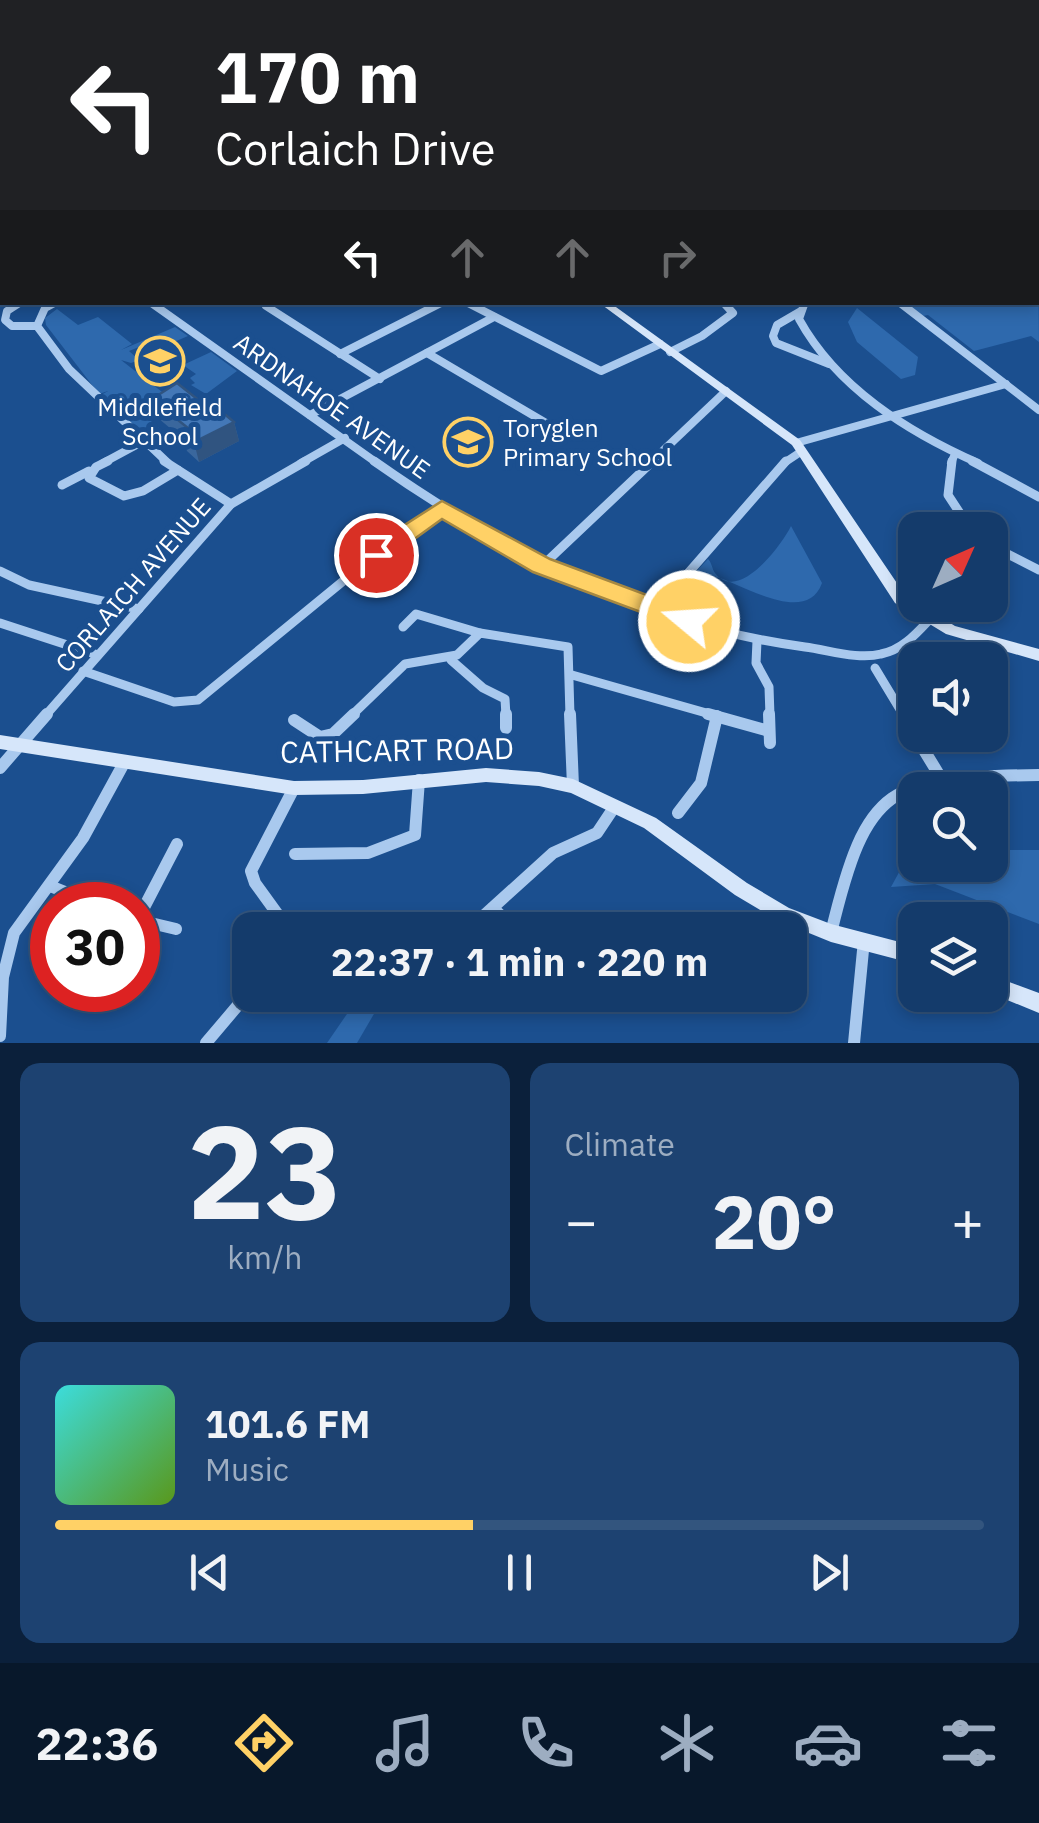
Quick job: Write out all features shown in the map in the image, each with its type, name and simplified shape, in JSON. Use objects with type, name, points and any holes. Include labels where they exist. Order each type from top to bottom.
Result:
[{"type":"street","points":[[16,305],[7,311],[6,320],[12,326],[37,326]]},
{"type":"street","points":[[37,326],[45,308],[50,305]]},
{"type":"street","name":"ARDNAHOE AVENUE","points":[[154,305],[442,509]]},
{"type":"street","points":[[266,305],[380,378]]},
{"type":"street","points":[[340,354],[437,305]]},
{"type":"street","points":[[472,305],[600,371],[724,322],[732,313],[726,305]]},
{"type":"street","points":[[606,305],[799,447],[898,595]]},
{"type":"street","points":[[903,305],[1039,410]]},
{"type":"street","points":[[803,307],[799,319],[816,350],[891,417],[1039,496]]},
{"type":"street","points":[[803,307],[777,325],[773,336],[776,342],[832,365]]},
{"type":"street","points":[[310,416],[494,317]]},
{"type":"street","points":[[37,326],[70,369],[142,442],[231,504]]},
{"type":"street","points":[[426,354],[546,423]]},
{"type":"street","points":[[655,611],[799,447],[1006,384]]},
{"type":"street","points":[[542,566],[726,391]]},
{"type":"street","name":"CORLAICH AVENUE","points":[[0,768],[231,504],[345,438]]},
{"type":"street","points":[[62,485],[142,442]]},
{"type":"street","points":[[955,454],[946,479],[947,497],[958,512]]},
{"type":"street","points":[[91,470],[89,478],[118,498],[178,470]]},
{"type":"street","points":[[83,671],[174,702],[198,700],[376,555],[442,509],[542,566],[655,611],[756,641],[888,654],[927,622]]},
{"type":"street","points":[[1008,554],[1039,570]]},
{"type":"street","points":[[0,572],[28,585],[139,609]]},
{"type":"street","points":[[403,627],[416,614],[480,633],[568,647],[573,786]]},
{"type":"street","points":[[936,622],[1039,655]]},
{"type":"street","points":[[0,624],[98,655]]},
{"type":"street","points":[[294,720],[326,737],[405,664],[451,660],[472,646],[480,633]]},
{"type":"street","points":[[572,675],[717,716],[770,737],[768,687],[756,663],[756,641]]},
{"type":"street","points":[[451,660],[483,688],[505,700],[506,728]]},
{"type":"street","points":[[874,668],[937,772]]},
{"type":"street","points":[[678,812],[701,783],[717,716]]},
{"type":"street","name":"CATHCART ROAD","points":[[0,742],[18,748],[294,788],[363,787],[486,775],[573,786],[616,804],[686,846],[741,889],[831,934],[898,950]]},
{"type":"street","points":[[53,882],[83,838],[124,763]]},
{"type":"street","points":[[1008,776],[1039,775]]},
{"type":"street","points":[[296,854],[368,853],[402,843],[415,835],[418,828],[419,780]]},
{"type":"street","points":[[276,912],[255,883],[252,871],[294,788]]},
{"type":"street","points":[[831,934],[850,857],[864,826],[886,797],[898,791]]},
{"type":"street","points":[[488,912],[553,853],[597,833],[616,804]]},
{"type":"street","points":[[157,882],[177,844]]},
{"type":"street","points":[[493,908],[497,912]]},
{"type":"street","points":[[0,1036],[6,954],[14,933],[30,912]]},
{"type":"street","points":[[160,925],[176,929]]},
{"type":"street","points":[[854,1043],[864,940]]},
{"type":"street","points":[[1008,991],[1039,1003]]},
{"type":"street","points":[[206,1043],[232,1012]]},
{"type":"shaded area","points":[[907,305],[1039,305],[1039,342],[1031,336],[974,351],[928,315],[923,316]]},
{"type":"shaded area","points":[[857,308],[918,357],[915,375],[901,379],[857,342],[848,322]]},
{"type":"shaded area","points":[[57,309],[78,325],[98,317],[132,344],[121,350],[175,327],[188,336],[158,349],[149,343],[129,351],[139,360],[121,360],[175,402],[108,403],[101,395],[108,391],[99,394],[46,325],[45,318]]},
{"type":"shaded area","points":[[211,352],[237,371],[206,394],[191,385],[195,383],[190,378],[196,374],[183,365]]},
{"type":"shaded area","points":[[129,406],[176,442],[160,450],[112,408]]},
{"type":"shaded area","points":[[791,526],[822,583],[814,596],[802,602],[787,602],[727,581],[736,581],[759,568]]},
{"type":"shaded area","points":[[708,559],[723,579],[711,576],[690,578]]},
{"type":"shaded area","points":[[1008,850],[1039,850],[1039,924],[1008,912],[1008,902],[982,902],[935,884],[891,887],[898,874],[898,882],[1008,882]]},
{"type":"shaded area","points":[[348,1012],[375,1012],[357,1043],[327,1043]]},
{"type":"building","points":[[177,383],[216,414],[222,412],[234,422],[194,442],[181,432],[188,428],[152,399]]},
{"type":"place","name":"Middlefield School","points":[[160,361]]},
{"type":"place","name":"Toryglen Primary School","points":[[468,442]]},
{"type":"route","points":[[376,555],[442,509],[542,566],[689,621]]}]
